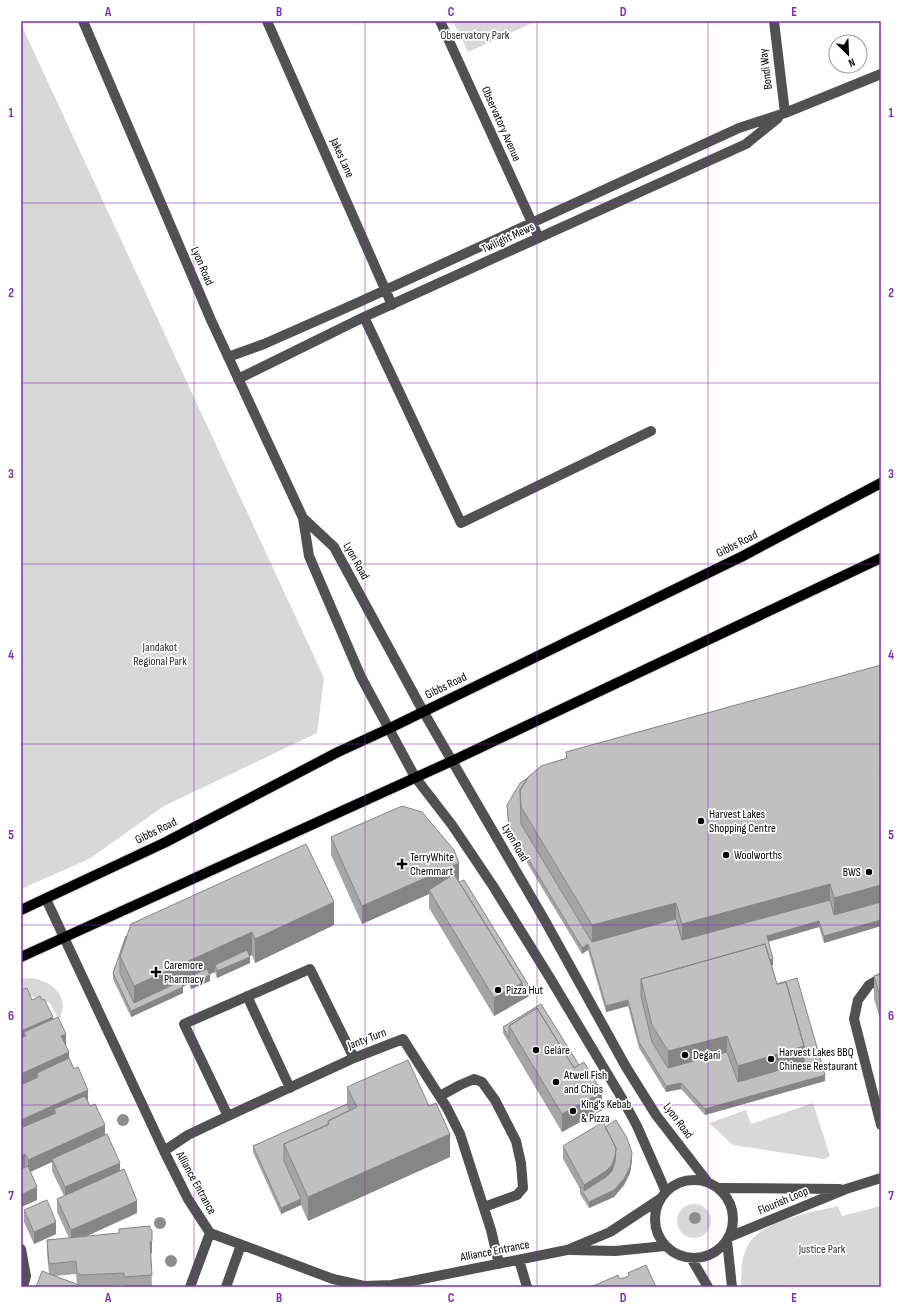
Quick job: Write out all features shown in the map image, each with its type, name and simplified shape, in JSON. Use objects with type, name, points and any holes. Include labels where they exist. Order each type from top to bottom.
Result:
[{"type":"main road","name":"Gibbs Road","points":[[21,910],[166,842],[338,752],[743,556],[881,483]]},
{"type":"main road","points":[[21,957],[452,761],[881,558]]},
{"type":"street","name":"Lyon Road","points":[[83,21],[228,357],[303,518],[309,556],[361,677],[415,777],[452,825],[550,978],[637,1126],[663,1195]]},
{"type":"street","name":"Jakes Lane","points":[[267,21],[392,305]]},
{"type":"street","name":"Observatory Avenue","points":[[440,21],[539,238]]},
{"type":"street","name":"Bondi Way","points":[[774,21],[785,113]]},
{"type":"street","name":"Twilight Mews","points":[[228,357],[278,338],[386,290],[739,128],[785,113],[881,74]]},
{"type":"street","name":"Twilight Mews","points":[[238,379],[392,305],[746,144],[785,113]]},
{"type":"street","points":[[364,318],[461,523],[651,431]]},
{"type":"street","name":"Lyon Road","points":[[303,518],[334,547],[423,711],[544,919],[626,1067],[656,1115],[707,1181]]},
{"type":"street","name":"Alliance Entrance","points":[[46,898],[164,1151],[188,1199],[210,1233],[333,1279],[364,1286],[392,1285],[566,1250],[610,1232],[663,1195]]},
{"type":"street","points":[[228,1116],[184,1024],[310,969],[354,1058]]},
{"type":"street","points":[[881,978],[869,985],[858,1000],[854,1019],[881,1124]]},
{"type":"street","points":[[247,996],[290,1088]]},
{"type":"street","name":"Janty Turn","points":[[164,1151],[188,1135],[228,1116],[354,1058],[403,1039],[440,1096],[460,1134],[484,1207],[499,1264]]},
{"type":"street","points":[[440,1096],[474,1079],[482,1082],[496,1100],[516,1141],[521,1163],[523,1188],[517,1195],[484,1207]]},
{"type":"street","name":"Flourish Loop","points":[[728,1239],[846,1189],[881,1178]]},
{"type":"street","points":[[696,1179],[707,1181],[720,1188],[728,1199],[733,1211],[734,1225],[728,1239],[712,1254],[691,1258],[677,1254],[665,1246],[658,1236],[655,1223],[656,1211],[663,1195],[675,1184],[685,1180],[696,1179]]},
{"type":"street","name":"Flourish Loop","points":[[720,1188],[846,1189]]},
{"type":"street","points":[[190,1287],[210,1233]]},
{"type":"street","points":[[728,1239],[732,1287]]},
{"type":"street","points":[[226,1287],[241,1245]]},
{"type":"street","name":"Alliance Entrance","points":[[566,1250],[614,1251],[665,1246]]},
{"type":"street","points":[[21,1249],[26,1276],[23,1287]]},
{"type":"street","points":[[691,1258],[708,1287]]},
{"type":"street","points":[[519,1260],[527,1287]]},
{"type":"green space","name":"Observatory Park","points":[[453,21],[537,21],[468,52]]},
{"type":"green space","name":"Jandakot Regional Park","points":[[21,24],[324,678],[317,733],[164,806],[89,859],[21,889]]},
{"type":"green space","points":[[31,978],[46,983],[58,992],[63,1004],[59,1020],[50,1003],[21,992],[21,979]]},
{"type":"green space","points":[[813,1103],[830,1156],[824,1159],[733,1145],[709,1123],[746,1110],[751,1124]]},
{"type":"green space","points":[[691,1204],[697,1204],[701,1205],[708,1211],[711,1221],[710,1228],[704,1235],[697,1238],[691,1238],[687,1237],[680,1231],[677,1224],[677,1218],[678,1214],[684,1207]]},
{"type":"green space","name":"Justice Park","points":[[838,1206],[842,1216],[881,1206],[881,1287],[741,1287],[743,1258],[747,1247],[757,1234],[790,1218]]},
{"type":"building","name":"Harvest Lakes Shopping Centre","points":[[881,665],[881,885],[834,898],[830,884],[682,924],[676,903],[592,925],[521,807],[520,790],[528,777],[541,766],[567,758],[566,752]]},
{"type":"building","points":[[528,778],[520,790],[521,824],[592,942],[676,919],[682,940],[830,900],[834,915],[881,902],[881,920],[824,936],[819,921],[767,936],[773,959],[770,960],[765,944],[641,979],[641,996],[652,1042],[668,1068],[727,1052],[738,1082],[804,1063],[804,1046],[786,982],[777,984],[797,978],[825,1075],[705,1109],[681,1083],[666,1086],[639,1042],[628,1000],[606,1006],[588,944],[582,948],[509,827],[507,805],[520,783]]},
{"type":"building","points":[[402,806],[422,812],[454,850],[459,863],[362,906],[331,837]]},
{"type":"building","points":[[306,844],[334,902],[255,939],[252,932],[134,986],[120,956],[131,924]]},
{"type":"building","points":[[454,874],[522,983],[494,998],[429,890]]},
{"type":"building","points":[[464,880],[531,989],[522,995],[522,983],[459,882]]},
{"type":"building","points":[[126,936],[120,956],[120,973],[134,1003],[181,981],[183,987],[131,1011],[113,973]]},
{"type":"building","points":[[765,944],[777,984],[786,982],[804,1046],[738,1066],[727,1036],[668,1051],[652,1025],[641,979]]},
{"type":"building","points":[[247,950],[250,957],[217,971],[215,965]]},
{"type":"building","points":[[207,969],[210,975],[191,983],[188,977]]},
{"type":"building","points":[[881,974],[881,999],[874,976]]},
{"type":"building","points":[[27,988],[32,1000],[40,996],[42,1000],[44,999],[53,1017],[21,1031],[21,990]]},
{"type":"building","points":[[541,1004],[579,1065],[574,1068],[537,1008],[509,1026],[509,1038],[503,1027]]},
{"type":"building","points":[[537,1008],[574,1068],[584,1062],[602,1092],[562,1114],[509,1026]]},
{"type":"building","points":[[58,1017],[66,1034],[61,1036],[69,1052],[21,1074],[21,1038],[26,1036],[24,1032]]},
{"type":"building","points":[[69,1058],[74,1069],[78,1067],[88,1090],[21,1120],[21,1085],[38,1077],[37,1073]]},
{"type":"building","points":[[408,1060],[429,1106],[436,1103],[450,1134],[308,1197],[284,1144],[329,1124],[328,1121],[357,1107],[347,1087]]},
{"type":"building","points":[[85,1096],[90,1106],[95,1104],[105,1125],[28,1160],[25,1154],[21,1156],[21,1128],[56,1113],[54,1109]]},
{"type":"building","points":[[347,1104],[350,1110],[328,1121],[328,1125],[284,1144],[284,1161],[301,1199],[281,1208],[253,1146]]},
{"type":"building","points":[[616,1120],[627,1138],[632,1153],[630,1167],[624,1179],[614,1190],[589,1202],[580,1188],[582,1187],[584,1191],[606,1177],[612,1171],[615,1162],[616,1148],[605,1127]]},
{"type":"building","points":[[603,1122],[616,1148],[615,1156],[612,1165],[606,1171],[584,1185],[563,1146]]},
{"type":"building","points":[[107,1134],[120,1163],[65,1187],[52,1159]]},
{"type":"building","points":[[28,1166],[37,1187],[21,1195],[21,1169]]},
{"type":"building","points":[[124,1169],[137,1201],[71,1230],[57,1199]]},
{"type":"building","points":[[47,1200],[56,1222],[34,1232],[24,1210]]},
{"type":"building","points":[[150,1226],[150,1229],[152,1230],[152,1241],[150,1242],[152,1275],[124,1277],[124,1273],[81,1275],[77,1273],[76,1261],[49,1264],[47,1240],[119,1233],[119,1229]]},
{"type":"building","points":[[646,1265],[656,1287],[591,1287],[618,1275],[620,1279],[629,1276],[628,1273]]},
{"type":"building","points":[[42,1271],[84,1287],[36,1287]]},
{"type":"place","name":"Harvest Lakes Shopping Centre","points":[[701,821]]},
{"type":"place","name":"Woolworths","points":[[726,855]]},
{"type":"place","name":"TerryWhite Chemmart","points":[[402,864]]},
{"type":"place","name":"BWS","points":[[869,872]]},
{"type":"place","name":"Caremore Pharmacy","points":[[156,972]]},
{"type":"place","name":"Pizza Hut","points":[[498,990]]},
{"type":"place","name":"Geláre","points":[[536,1050]]},
{"type":"place","name":"Degani","points":[[685,1055]]},
{"type":"place","name":"Harvest Lakes BBQ Chinese Restaurant","points":[[771,1059]]},
{"type":"place","name":"Atwell Fish and Chips","points":[[556,1082]]},
{"type":"place","name":"King's Kebab & Pizza","points":[[573,1111]]}]
